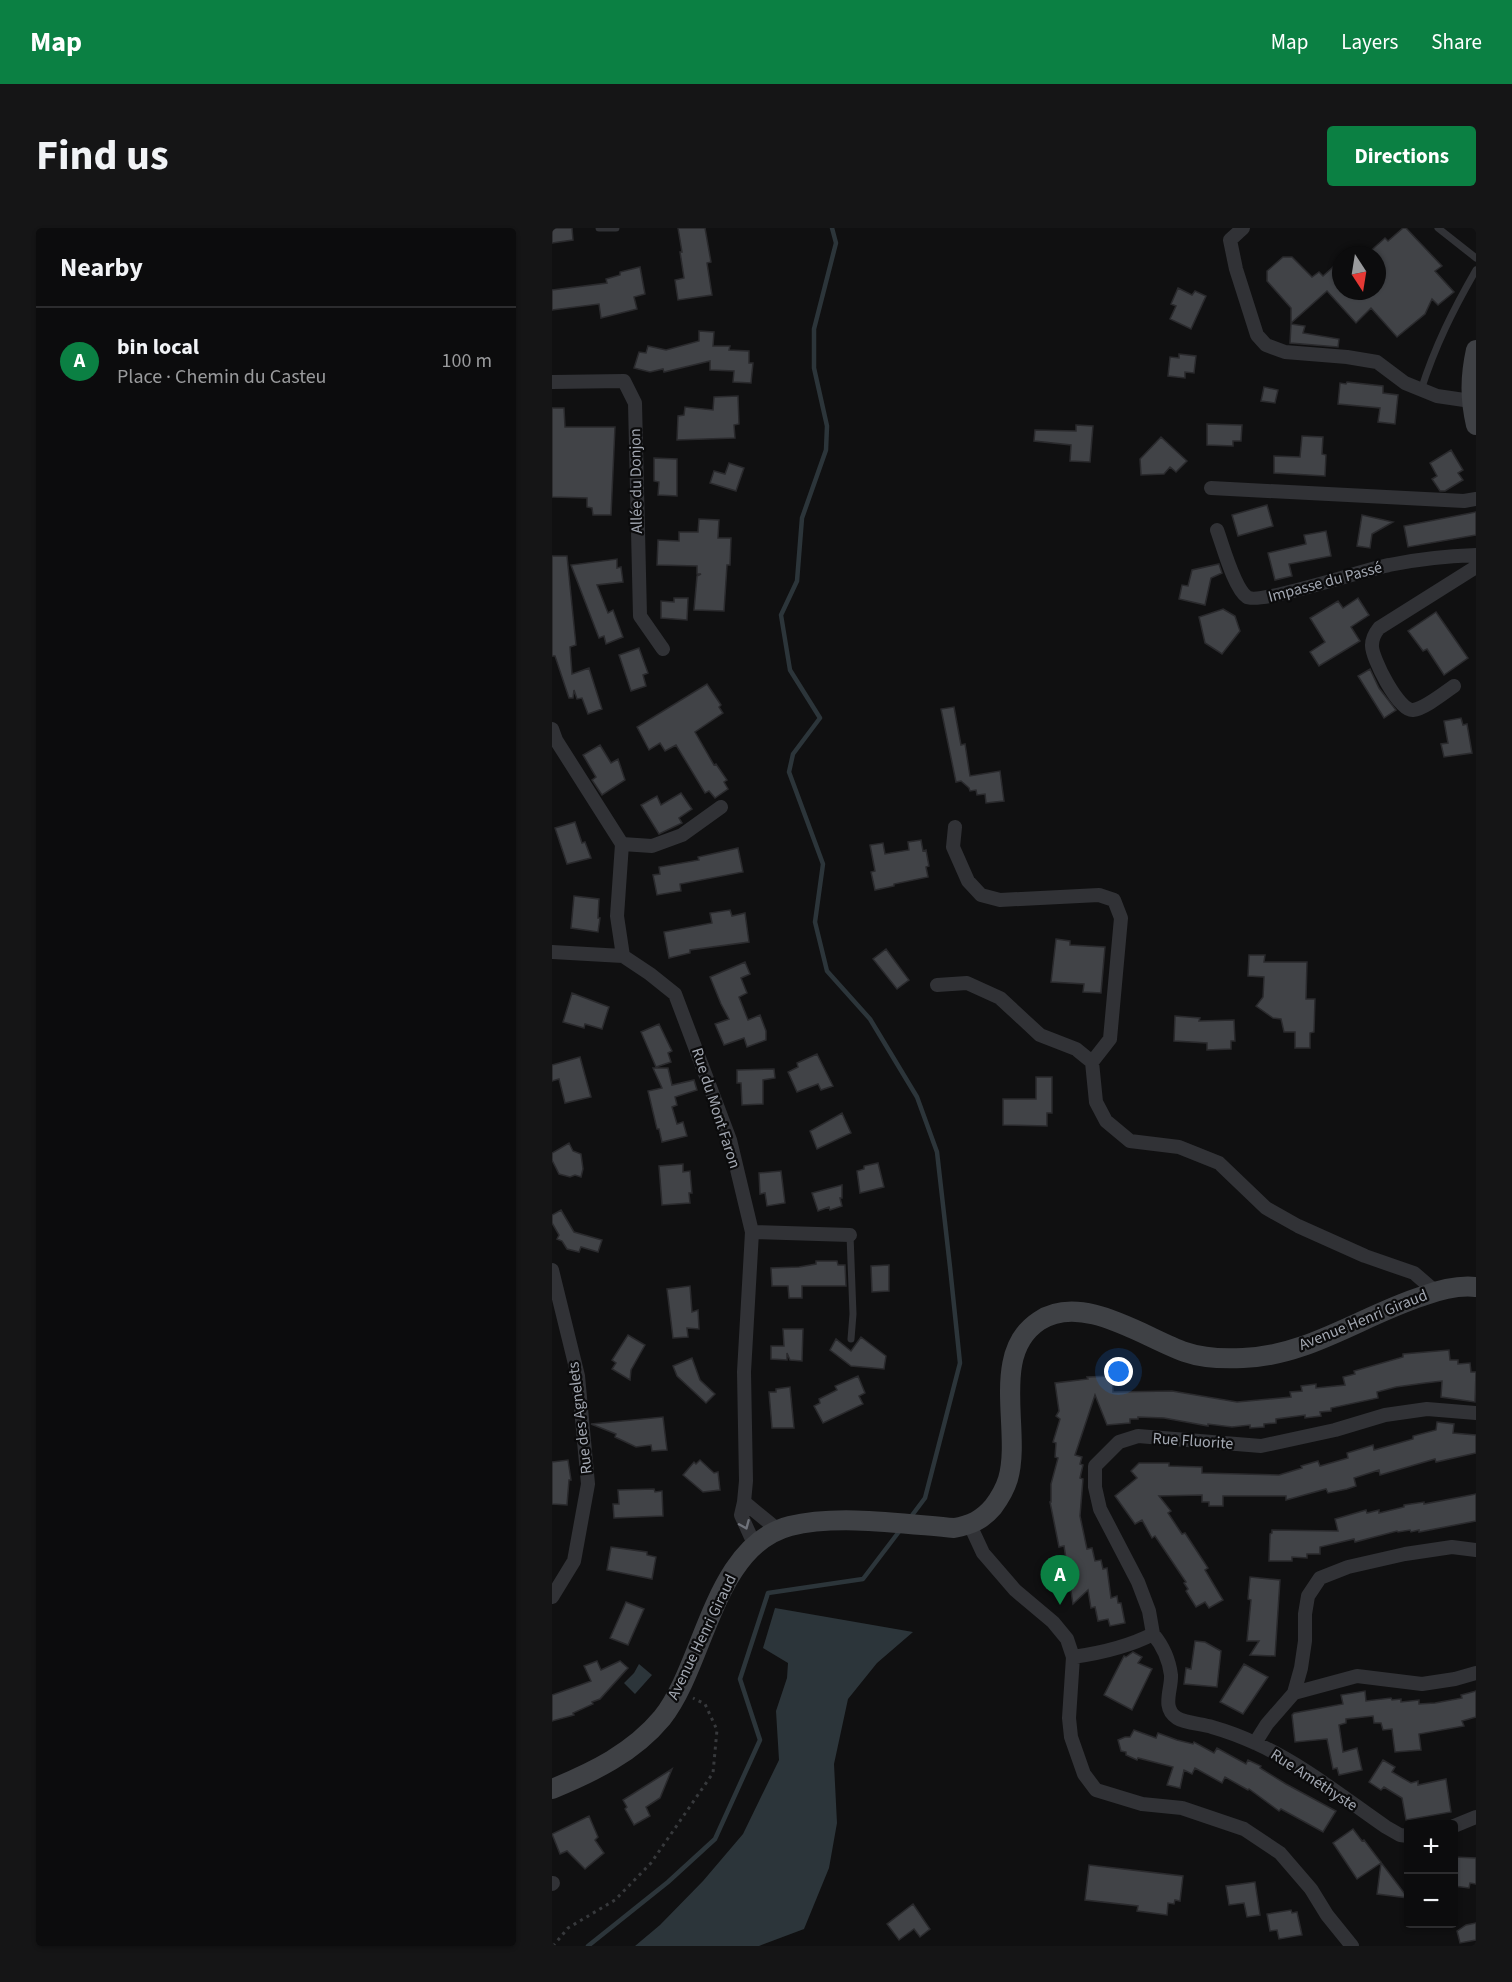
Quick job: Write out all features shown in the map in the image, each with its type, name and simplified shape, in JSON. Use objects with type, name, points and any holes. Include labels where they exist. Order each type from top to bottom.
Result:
[{"type":"street","points":[[1244,228],[1230,240],[1236,269],[1257,335],[1266,345],[1285,352],[1377,362],[1405,383],[1421,390],[1437,396],[1470,401]]},
{"type":"street","points":[[1476,350],[1470,401],[1476,425]]},
{"type":"street","name":"Allée du Donjon","points":[[552,382],[624,381],[635,403],[636,527],[640,616],[663,649]]},
{"type":"street","points":[[1211,488],[1464,501],[1476,499]]},
{"type":"street","name":"Impasse du Passé","points":[[1217,530],[1238,586],[1246,597],[1254,600],[1278,596],[1334,578],[1388,565],[1449,556],[1476,555]]},
{"type":"street","points":[[1454,686],[1425,705],[1413,710],[1406,709],[1395,696],[1373,657],[1371,643],[1379,628],[1476,567]]},
{"type":"street","points":[[552,729],[556,740],[622,844],[617,916],[622,956]]},
{"type":"street","points":[[622,844],[652,846],[682,835],[721,807]]},
{"type":"street","points":[[955,827],[953,847],[968,881],[981,895],[1000,900],[1099,895],[1114,900],[1121,918],[1110,1039],[1092,1062],[1096,1102],[1107,1122],[1130,1141],[1179,1147],[1219,1163],[1266,1208],[1317,1235],[1414,1274],[1436,1292]]},
{"type":"street","name":"Rue du Mont Faron","points":[[552,952],[622,956],[675,994],[730,1140],[752,1232],[744,1372],[746,1481],[741,1515],[755,1546]]},
{"type":"street","points":[[937,985],[967,983],[1000,998],[1040,1035],[1076,1049],[1092,1062]]},
{"type":"street","points":[[752,1232],[850,1235]]},
{"type":"street","name":"Rue des Agnelets","points":[[552,1270],[578,1376],[588,1484],[574,1561],[552,1597]]},
{"type":"street","name":"Avenue Henri Giraud","points":[[552,1789],[607,1764],[635,1745],[662,1717],[678,1691],[730,1575],[755,1546],[778,1530],[829,1520],[962,1526],[984,1517],[999,1499],[1008,1480],[1011,1462],[1009,1386],[1019,1342],[1033,1325],[1042,1319],[1062,1312],[1101,1316],[1125,1324],[1185,1352],[1213,1358],[1245,1358],[1278,1353],[1316,1341],[1400,1303],[1436,1292],[1467,1286],[1476,1287]]},
{"type":"street","name":"Rue Fluorite","points":[[1152,1634],[1149,1611],[1138,1582],[1100,1509],[1095,1487],[1095,1466],[1119,1442],[1138,1436],[1261,1446],[1335,1430],[1385,1415],[1427,1409],[1476,1413]]},
{"type":"street","points":[[744,1502],[778,1530]]},
{"type":"street","points":[[962,1526],[1015,1590],[1053,1622],[1067,1639],[1073,1657],[1069,1718],[1071,1737],[1084,1774],[1096,1790],[1142,1804],[1182,1808],[1244,1829],[1280,1852],[1311,1889],[1326,1915],[1352,1946]]},
{"type":"street","points":[[1255,1743],[1267,1724],[1294,1693],[1305,1641],[1308,1596],[1320,1578],[1348,1567],[1405,1554],[1452,1547],[1476,1550]]},
{"type":"street","points":[[1073,1657],[1120,1647],[1152,1634]]},
{"type":"street","name":"Rue Améthyste","points":[[1152,1634],[1161,1644],[1169,1663],[1171,1678],[1167,1697],[1171,1711],[1177,1718],[1215,1728],[1255,1743],[1298,1766],[1386,1827],[1404,1836]]},
{"type":"street","points":[[1294,1693],[1357,1676],[1422,1684],[1476,1673]]},
{"type":"street","points":[[1458,1824],[1476,1817]]},
{"type":"lane","points":[[599,228],[616,228]]},
{"type":"lane","points":[[1438,228],[1476,258]]},
{"type":"lane","points":[[1421,390],[1432,355],[1450,315],[1476,270]]},
{"type":"lane","points":[[850,1235],[854,1314],[851,1339]]},
{"type":"path","points":[[553,1946],[568,1928],[615,1900],[651,1863],[714,1773],[717,1730],[705,1704],[678,1691]]},
{"type":"shaded area","points":[[775,1608],[913,1632],[877,1663],[848,1699],[834,1764],[837,1823],[829,1868],[804,1929],[759,1946],[635,1946],[660,1925],[703,1881],[743,1834],[779,1760],[776,1711],[787,1678],[788,1663],[763,1648]]},
{"type":"shaded area","points":[[639,1664],[652,1675],[635,1694],[624,1683]]},
{"type":"building","points":[[552,228],[572,228],[573,240],[552,243]]},
{"type":"building","points":[[678,228],[705,228],[711,262],[707,263],[712,295],[678,300],[675,280],[684,278]]},
{"type":"building","points":[[1406,228],[1442,266],[1435,271],[1454,292],[1438,305],[1432,299],[1425,314],[1397,337],[1371,308],[1356,323],[1335,300],[1386,300],[1386,246],[1376,246],[1385,238],[1388,241]]},
{"type":"building","points":[[1283,257],[1292,257],[1312,277],[1319,272],[1323,276],[1332,268],[1332,297],[1327,291],[1291,323],[1291,308],[1267,281],[1267,271]]},
{"type":"building","points":[[640,267],[645,294],[634,297],[637,309],[601,318],[599,304],[552,310],[552,290],[607,283],[606,279],[620,275],[620,272]]},
{"type":"building","points":[[1178,288],[1192,295],[1195,291],[1206,296],[1191,329],[1170,319],[1176,306],[1171,304]]},
{"type":"building","points":[[1291,324],[1305,326],[1303,333],[1339,339],[1338,347],[1290,343]]},
{"type":"building","points":[[699,331],[714,332],[713,346],[730,346],[729,350],[749,351],[749,363],[753,363],[751,383],[733,382],[734,371],[710,370],[710,361],[664,372],[663,369],[650,372],[634,368],[639,352],[646,353],[648,346],[666,350],[699,341]]},
{"type":"building","points":[[1179,354],[1196,356],[1194,373],[1185,372],[1185,378],[1168,376],[1170,357],[1179,358]]},
{"type":"building","points":[[1347,382],[1383,386],[1383,393],[1398,395],[1395,424],[1378,422],[1380,408],[1338,404],[1340,383],[1346,384]]},
{"type":"building","points":[[1264,387],[1278,390],[1275,403],[1261,401]]},
{"type":"building","points":[[738,396],[739,424],[734,425],[735,438],[677,440],[678,416],[684,415],[685,407],[713,410],[714,397]]},
{"type":"building","points":[[552,408],[564,408],[565,427],[615,427],[611,515],[593,515],[592,508],[587,507],[587,498],[552,497]]},
{"type":"building","points":[[1207,424],[1242,425],[1241,441],[1233,441],[1233,446],[1207,445]]},
{"type":"building","points":[[1076,425],[1093,426],[1090,462],[1070,461],[1071,445],[1034,441],[1035,430],[1076,431]]},
{"type":"building","points":[[1302,436],[1323,437],[1322,454],[1326,455],[1325,476],[1274,473],[1274,456],[1300,457]]},
{"type":"building","points":[[1161,437],[1187,461],[1176,472],[1170,467],[1164,474],[1141,475],[1140,459]]},
{"type":"building","points":[[1451,450],[1463,470],[1458,473],[1463,480],[1445,491],[1440,491],[1432,479],[1437,476],[1430,463]]},
{"type":"building","points":[[654,458],[677,459],[677,496],[658,495],[659,482],[654,481]]},
{"type":"building","points":[[729,463],[744,468],[736,491],[710,483],[714,471],[725,474]]},
{"type":"building","points":[[1267,505],[1273,526],[1238,536],[1232,515]]},
{"type":"building","points":[[1476,512],[1476,535],[1408,547],[1404,526]]},
{"type":"building","points":[[1362,515],[1393,522],[1372,534],[1370,548],[1357,546]]},
{"type":"building","points":[[699,519],[719,520],[718,538],[731,538],[724,611],[694,610],[697,576],[701,574],[697,574],[697,566],[657,565],[658,540],[679,541],[679,532],[698,532]]},
{"type":"building","points":[[1326,531],[1331,556],[1289,564],[1292,576],[1275,580],[1268,553],[1306,544],[1304,535]]},
{"type":"building","points":[[552,556],[567,556],[576,645],[570,647],[572,674],[589,668],[602,709],[588,714],[582,698],[577,699],[574,690],[573,698],[569,698],[555,656],[552,656]]},
{"type":"building","points":[[617,559],[617,568],[621,567],[623,582],[597,585],[608,613],[613,610],[623,637],[606,644],[604,636],[599,638],[571,565]]},
{"type":"building","points":[[1219,564],[1222,573],[1211,578],[1205,605],[1179,599],[1182,585],[1188,586],[1192,570]]},
{"type":"building","points":[[674,598],[688,598],[687,620],[661,618],[661,601],[674,602]]},
{"type":"building","points":[[1358,598],[1369,615],[1351,627],[1360,641],[1319,666],[1310,652],[1325,642],[1310,618],[1338,601],[1343,608]]},
{"type":"building","points":[[1223,609],[1235,616],[1240,631],[1222,654],[1205,643],[1199,617]]},
{"type":"building","points":[[1436,612],[1468,658],[1444,675],[1427,649],[1423,651],[1408,631]]},
{"type":"building","points":[[639,648],[648,673],[643,675],[646,686],[631,691],[619,655]]},
{"type":"building","points":[[1370,669],[1379,688],[1396,710],[1384,718],[1358,676]]},
{"type":"building","points":[[707,684],[721,705],[719,707],[723,713],[695,732],[714,765],[716,764],[727,780],[724,782],[728,789],[715,798],[709,791],[705,793],[676,745],[665,751],[660,743],[649,750],[637,727]]},
{"type":"building","points":[[954,707],[961,745],[965,744],[970,776],[1000,771],[1004,801],[986,803],[985,794],[977,795],[976,790],[970,791],[961,781],[956,782],[941,709]]},
{"type":"building","points":[[1461,718],[1463,725],[1467,724],[1472,753],[1444,757],[1441,744],[1448,743],[1444,721]]},
{"type":"building","points":[[600,745],[611,763],[618,759],[625,780],[602,795],[592,780],[596,777],[583,755]]},
{"type":"building","points":[[681,793],[692,809],[679,818],[682,823],[659,834],[641,805],[657,796],[661,805]]},
{"type":"building","points":[[575,822],[582,843],[585,842],[591,858],[567,864],[555,828]]},
{"type":"building","points":[[921,840],[923,851],[926,850],[929,866],[926,867],[928,877],[875,890],[871,872],[875,871],[870,845],[883,843],[885,854],[909,850],[908,842]]},
{"type":"building","points":[[738,848],[743,872],[680,884],[681,891],[657,895],[653,875],[660,874],[659,867],[699,860],[698,857]]},
{"type":"building","points":[[574,896],[599,899],[598,932],[571,928]]},
{"type":"building","points":[[730,910],[732,916],[745,913],[749,942],[690,950],[690,953],[669,958],[664,932],[712,923],[710,913]]},
{"type":"building","points":[[1056,939],[1070,941],[1070,945],[1105,947],[1101,993],[1083,992],[1084,984],[1051,982]]},
{"type":"building","points":[[886,949],[909,980],[897,989],[873,959]]},
{"type":"building","points":[[1249,955],[1265,955],[1264,962],[1307,962],[1306,999],[1315,999],[1314,1032],[1310,1033],[1310,1048],[1295,1048],[1295,1032],[1284,1032],[1281,1019],[1273,1018],[1256,1006],[1263,997],[1264,977],[1248,976]]},
{"type":"building","points":[[745,962],[750,974],[741,978],[747,993],[739,997],[748,1020],[760,1015],[766,1031],[766,1040],[747,1047],[744,1038],[724,1045],[715,1024],[729,1019],[710,977]]},
{"type":"building","points":[[572,993],[609,1007],[602,1029],[585,1024],[584,1028],[563,1022]]},
{"type":"building","points":[[1175,1016],[1200,1018],[1199,1021],[1234,1020],[1235,1041],[1231,1041],[1231,1049],[1207,1050],[1207,1043],[1174,1041]]},
{"type":"building","points":[[659,1024],[672,1051],[668,1053],[671,1062],[656,1067],[641,1032]]},
{"type":"building","points":[[817,1054],[833,1086],[821,1090],[818,1084],[797,1092],[788,1072],[798,1067],[797,1063]]},
{"type":"building","points":[[580,1057],[591,1097],[565,1103],[559,1079],[552,1081],[552,1065]]},
{"type":"building","points":[[653,1068],[668,1068],[672,1085],[694,1080],[697,1090],[675,1097],[677,1105],[672,1107],[677,1124],[683,1122],[687,1136],[662,1142],[648,1091],[662,1088]]},
{"type":"building","points":[[774,1069],[775,1078],[763,1080],[763,1104],[742,1105],[741,1083],[737,1083],[737,1070]]},
{"type":"building","points":[[1036,1077],[1052,1077],[1052,1113],[1047,1113],[1047,1126],[1003,1125],[1003,1099],[1036,1099]]},
{"type":"building","points":[[842,1113],[851,1133],[817,1149],[810,1131]]},
{"type":"building","points":[[569,1143],[573,1151],[581,1154],[583,1169],[581,1177],[559,1174],[552,1160],[552,1153]]},
{"type":"building","points":[[878,1163],[884,1187],[860,1193],[857,1171],[864,1169],[864,1166]]},
{"type":"building","points":[[683,1164],[683,1172],[690,1171],[692,1193],[689,1193],[690,1203],[662,1205],[659,1166]]},
{"type":"building","points":[[781,1171],[785,1203],[767,1206],[765,1193],[760,1194],[759,1173]]},
{"type":"building","points":[[842,1185],[842,1198],[840,1198],[842,1206],[818,1211],[812,1193]]},
{"type":"building","points":[[561,1210],[574,1232],[602,1240],[598,1252],[581,1247],[579,1252],[567,1249],[562,1241],[557,1239],[559,1235],[552,1223],[552,1215]]},
{"type":"building","points":[[816,1261],[837,1261],[838,1265],[845,1265],[846,1286],[802,1286],[802,1298],[789,1298],[788,1286],[772,1286],[771,1268],[799,1267],[816,1264]]},
{"type":"building","points":[[889,1265],[889,1291],[872,1292],[871,1266]]},
{"type":"building","points":[[690,1286],[692,1312],[698,1310],[699,1329],[687,1328],[688,1337],[673,1338],[667,1289]]},
{"type":"building","points":[[783,1329],[803,1329],[802,1361],[790,1360],[787,1353],[787,1360],[771,1359],[771,1346],[784,1346]]},
{"type":"building","points":[[628,1335],[645,1345],[631,1370],[630,1380],[612,1369],[616,1363],[612,1360]]},
{"type":"building","points":[[861,1337],[886,1356],[884,1369],[851,1366],[830,1350],[836,1339],[851,1351]]},
{"type":"building","points":[[1449,1350],[1450,1360],[1458,1360],[1458,1364],[1470,1363],[1471,1372],[1476,1372],[1475,1402],[1441,1397],[1442,1381],[1377,1392],[1378,1398],[1331,1408],[1331,1411],[1320,1412],[1321,1416],[1305,1418],[1305,1415],[1276,1419],[1276,1423],[1250,1428],[1250,1425],[1232,1427],[1208,1424],[1208,1426],[1164,1418],[1138,1417],[1138,1419],[1130,1419],[1130,1423],[1107,1425],[1095,1395],[1075,1455],[1082,1457],[1080,1464],[1083,1465],[1080,1478],[1083,1479],[1080,1516],[1087,1549],[1092,1548],[1095,1561],[1101,1560],[1103,1569],[1107,1568],[1111,1598],[1117,1596],[1118,1603],[1121,1603],[1125,1623],[1110,1626],[1108,1619],[1098,1621],[1095,1607],[1091,1608],[1088,1590],[1073,1604],[1064,1546],[1059,1547],[1050,1502],[1051,1484],[1058,1458],[1055,1457],[1056,1443],[1053,1442],[1060,1419],[1056,1416],[1059,1411],[1055,1383],[1088,1379],[1087,1377],[1112,1376],[1113,1392],[1172,1391],[1237,1402],[1291,1397],[1290,1392],[1302,1391],[1301,1386],[1316,1384],[1316,1388],[1345,1385],[1343,1377],[1355,1374],[1354,1371],[1403,1357],[1403,1354]]},
{"type":"building","points":[[692,1358],[700,1380],[715,1394],[706,1403],[677,1376],[673,1366]]},
{"type":"building","points":[[858,1376],[865,1393],[859,1396],[863,1404],[823,1423],[814,1406],[820,1403],[819,1399],[837,1390],[835,1386]]},
{"type":"building","points":[[790,1387],[794,1428],[772,1428],[769,1392]]},
{"type":"building","points":[[663,1417],[667,1450],[652,1451],[651,1445],[636,1447],[615,1437],[616,1434],[591,1424]]},
{"type":"building","points":[[1437,1422],[1454,1424],[1453,1433],[1476,1435],[1476,1453],[1436,1462],[1435,1459],[1380,1475],[1379,1470],[1354,1478],[1356,1486],[1347,1489],[1328,1493],[1326,1489],[1286,1500],[1286,1496],[1223,1496],[1223,1506],[1209,1506],[1209,1502],[1202,1502],[1202,1495],[1159,1496],[1171,1511],[1168,1513],[1182,1534],[1185,1533],[1208,1568],[1205,1570],[1223,1600],[1209,1608],[1205,1602],[1196,1607],[1186,1591],[1188,1589],[1184,1583],[1186,1582],[1155,1536],[1152,1538],[1142,1520],[1135,1524],[1115,1496],[1137,1478],[1131,1471],[1139,1463],[1169,1463],[1169,1466],[1202,1467],[1202,1473],[1279,1475],[1318,1461],[1320,1466],[1348,1458],[1347,1453],[1373,1445],[1374,1450],[1413,1439],[1413,1436],[1436,1430]]},
{"type":"building","points":[[568,1460],[571,1480],[569,1480],[567,1505],[552,1504],[552,1462]]},
{"type":"building","points":[[700,1460],[714,1473],[718,1472],[720,1490],[703,1492],[683,1475],[694,1462],[696,1464]]},
{"type":"building","points":[[654,1489],[655,1492],[662,1491],[663,1516],[614,1518],[613,1504],[619,1504],[618,1490]]},
{"type":"building","points":[[1476,1494],[1476,1521],[1419,1532],[1419,1530],[1397,1531],[1355,1542],[1354,1539],[1320,1547],[1320,1554],[1307,1554],[1307,1558],[1292,1557],[1292,1561],[1269,1561],[1272,1530],[1338,1531],[1335,1519],[1366,1510],[1367,1513],[1379,1510],[1379,1513],[1404,1507],[1404,1505],[1424,1502],[1424,1504]]},
{"type":"building","points":[[611,1547],[647,1552],[647,1555],[656,1557],[652,1579],[607,1570]]},
{"type":"building","points":[[1250,1577],[1280,1580],[1275,1656],[1250,1655],[1259,1641],[1247,1641],[1251,1600],[1248,1599]]},
{"type":"building","points":[[626,1602],[644,1609],[628,1645],[610,1638]]},
{"type":"building","points":[[1195,1641],[1205,1642],[1221,1651],[1217,1687],[1184,1684],[1186,1668],[1191,1669]]},
{"type":"building","points":[[1133,1652],[1142,1657],[1138,1663],[1152,1669],[1132,1710],[1104,1695],[1124,1656]]},
{"type":"building","points":[[597,1661],[601,1670],[620,1661],[628,1668],[600,1699],[592,1702],[593,1704],[573,1713],[574,1715],[552,1721],[552,1695],[591,1681],[584,1666]]},
{"type":"building","points":[[1244,1664],[1268,1677],[1243,1714],[1220,1702]]},
{"type":"building","points":[[1365,1691],[1366,1701],[1391,1698],[1392,1700],[1401,1699],[1401,1702],[1419,1700],[1419,1704],[1462,1698],[1461,1695],[1476,1691],[1476,1717],[1462,1721],[1464,1726],[1419,1734],[1421,1750],[1395,1752],[1392,1729],[1383,1730],[1381,1723],[1374,1723],[1373,1716],[1346,1719],[1346,1723],[1339,1725],[1343,1752],[1357,1748],[1362,1770],[1339,1775],[1337,1768],[1333,1769],[1327,1739],[1295,1742],[1292,1715],[1343,1704],[1341,1695]]},
{"type":"building","points":[[1134,1730],[1156,1738],[1158,1733],[1193,1744],[1194,1742],[1214,1753],[1217,1748],[1246,1764],[1248,1760],[1336,1811],[1323,1832],[1281,1809],[1279,1811],[1249,1789],[1225,1777],[1222,1783],[1195,1768],[1192,1774],[1184,1770],[1180,1788],[1167,1785],[1173,1767],[1138,1758],[1137,1760],[1121,1751],[1118,1740],[1130,1737]]},
{"type":"building","points":[[1383,1760],[1395,1767],[1392,1772],[1411,1783],[1418,1781],[1418,1785],[1446,1779],[1451,1812],[1406,1820],[1402,1798],[1384,1787],[1381,1790],[1369,1782]]},
{"type":"building","points":[[672,1769],[660,1798],[646,1807],[650,1816],[634,1825],[623,1800]]},
{"type":"building","points":[[589,1816],[598,1837],[595,1840],[604,1853],[585,1869],[567,1851],[560,1854],[552,1834]]},
{"type":"building","points":[[1353,1829],[1362,1841],[1364,1840],[1404,1893],[1404,1897],[1377,1894],[1381,1863],[1357,1879],[1333,1843]]},
{"type":"building","points":[[1458,1857],[1476,1858],[1476,1884],[1470,1883],[1469,1888],[1458,1887]]},
{"type":"building","points":[[1089,1865],[1183,1876],[1180,1901],[1175,1900],[1174,1904],[1168,1903],[1167,1915],[1137,1911],[1138,1906],[1085,1900]]},
{"type":"building","points":[[1255,1882],[1260,1915],[1247,1917],[1244,1903],[1229,1905],[1226,1886]]},
{"type":"building","points":[[913,1904],[930,1929],[920,1937],[914,1929],[899,1940],[887,1924]]},
{"type":"building","points":[[1291,1910],[1292,1913],[1297,1912],[1302,1935],[1279,1939],[1277,1930],[1270,1931],[1267,1914]]},
{"type":"building","points":[[1476,1923],[1476,1940],[1460,1943],[1457,1931],[1466,1925]]},
{"type":"waterway","points":[[832,228],[836,243],[814,329],[814,368],[827,426],[826,450],[802,518],[797,581],[781,615],[790,670],[820,718],[793,754],[789,772],[823,864],[815,922],[827,971],[870,1019],[917,1097],[937,1152],[960,1363],[925,1498],[910,1518]]},
{"type":"waterway","points":[[588,1946],[668,1882],[715,1839],[760,1740],[740,1679],[768,1593],[863,1579],[901,1529]]},
{"type":"place","name":"bin local","points":[[1060,1605]]}]
